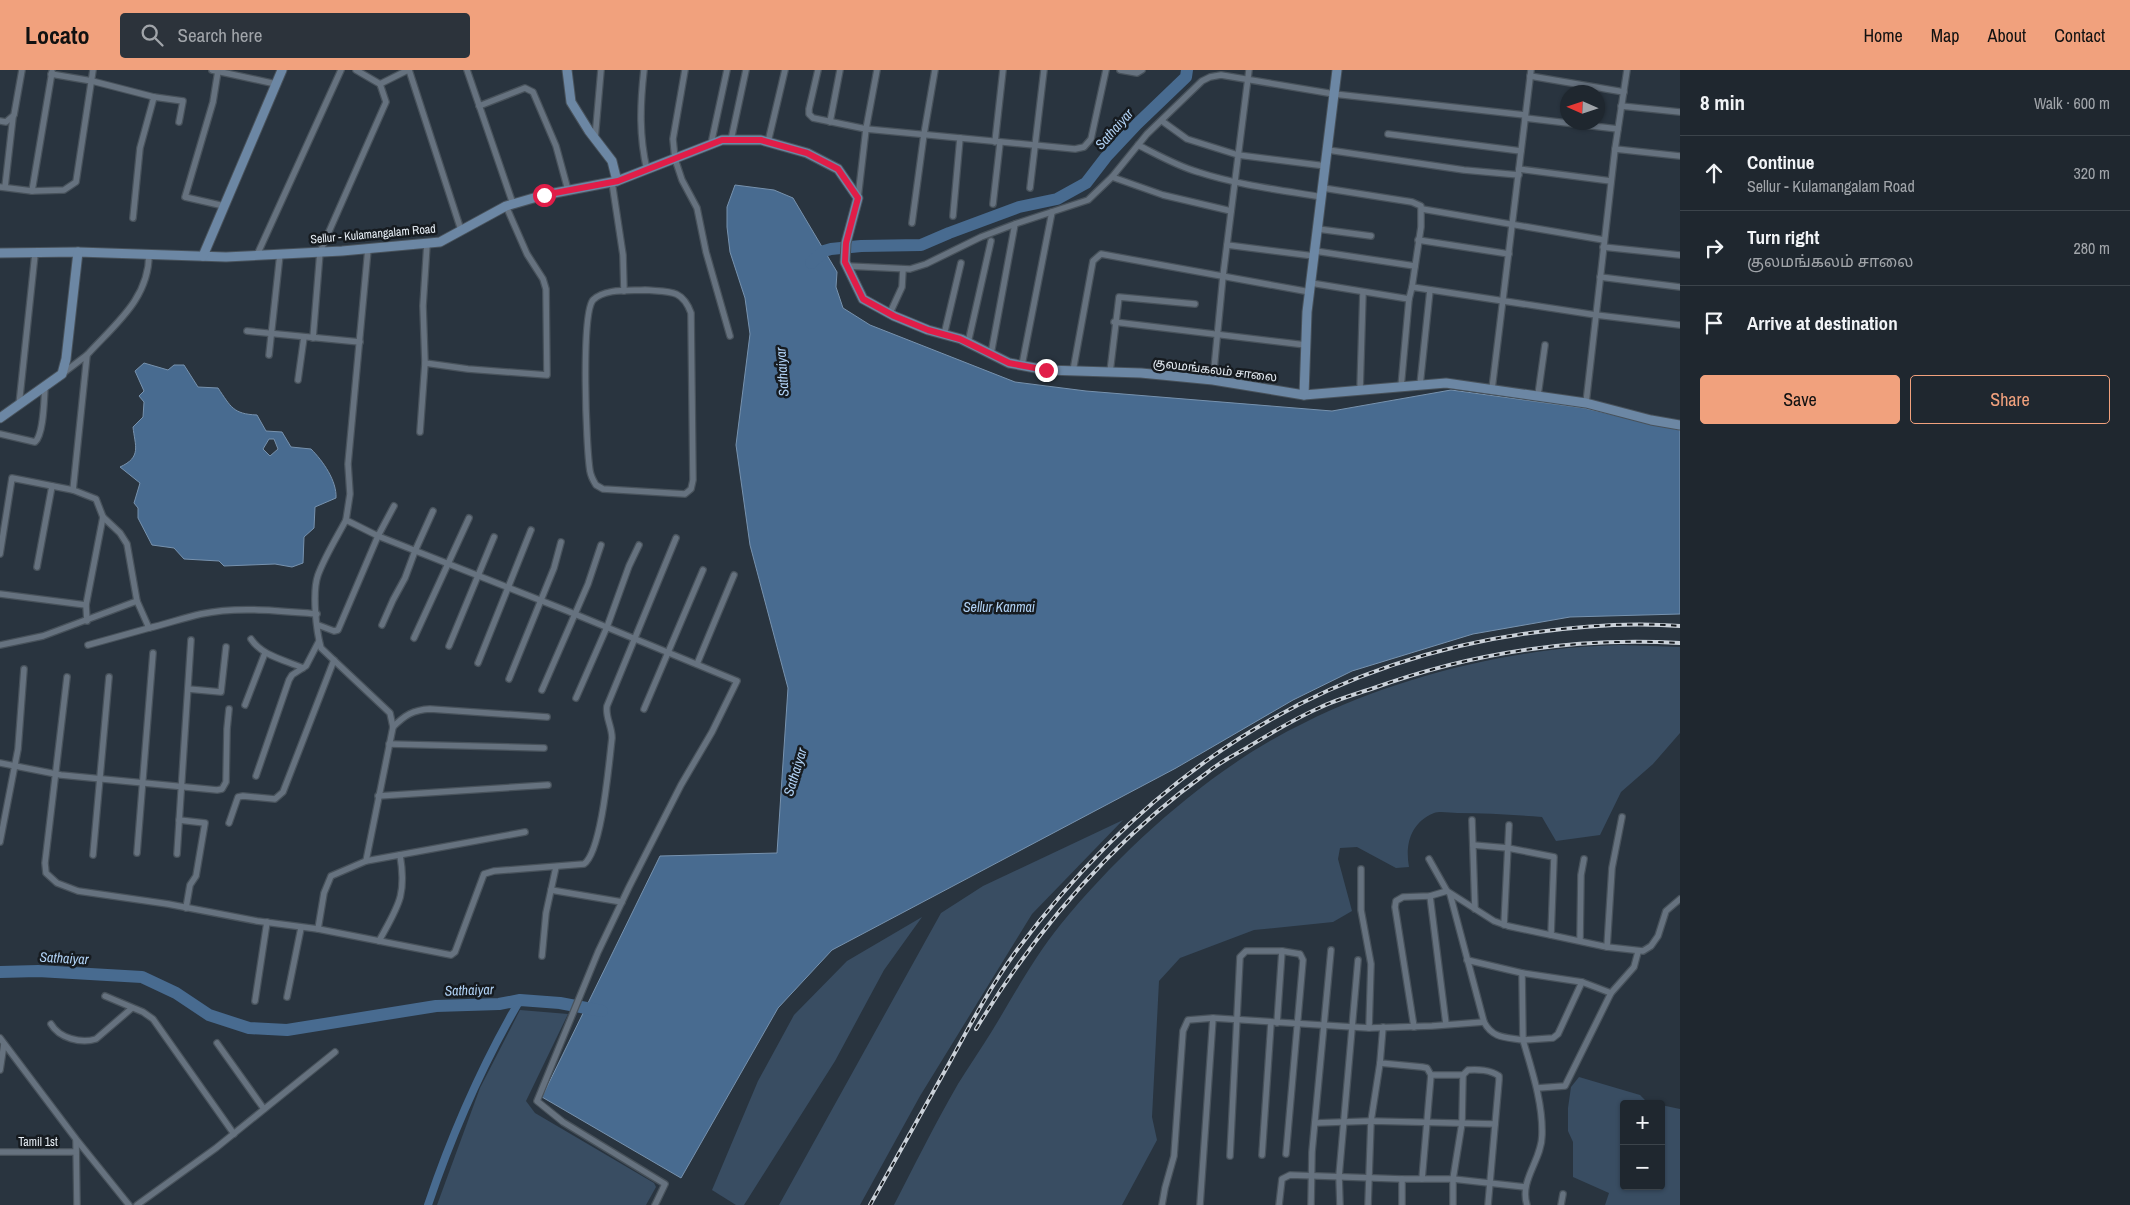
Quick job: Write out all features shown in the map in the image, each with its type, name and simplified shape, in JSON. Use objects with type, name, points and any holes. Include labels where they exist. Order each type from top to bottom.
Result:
[{"type":"main road","points":[[203,256],[282,70]]},
{"type":"main road","points":[[567,70],[571,102],[612,161],[615,182]]},
{"type":"main road","points":[[1304,394],[1310,288],[1337,70]]},
{"type":"main road","name":"Sellur - Kulamangalam Road","points":[[0,253],[78,252],[203,256],[257,255],[368,249],[440,242],[510,205],[544,195],[615,182],[722,140],[768,142],[807,153],[838,169],[858,198]]},
{"type":"main road","name":"குலமங்கலம் சாலை","points":[[858,198],[846,243],[846,264],[863,299],[890,314],[928,330],[968,342],[1009,363],[1046,370],[1110,372],[1213,380],[1304,394],[1446,383],[1586,402],[1651,420],[1680,425]]},
{"type":"main road","points":[[0,418],[62,374],[66,359],[78,252]]},
{"type":"street","points":[[22,70],[2,187],[32,191],[64,190],[76,182],[93,70]]},
{"type":"street","points":[[257,255],[341,70]]},
{"type":"street","points":[[313,338],[320,252],[386,102],[380,84],[356,70]]},
{"type":"street","points":[[380,84],[408,70],[461,230]]},
{"type":"street","points":[[425,363],[468,369],[546,375],[546,289],[543,279],[527,254],[467,70]]},
{"type":"street","points":[[595,139],[601,70]]},
{"type":"street","points":[[644,70],[640,123],[641,146],[647,170]]},
{"type":"street","points":[[685,70],[673,139],[675,159],[682,180],[697,208],[706,252],[730,336]]},
{"type":"street","points":[[712,144],[727,70]]},
{"type":"street","points":[[731,140],[746,70]]},
{"type":"street","points":[[768,142],[785,70]]},
{"type":"street","points":[[818,70],[809,103],[809,114],[813,118],[866,129],[1075,149],[1084,147],[1091,140],[1106,70]]},
{"type":"street","points":[[830,122],[840,70]]},
{"type":"street","points":[[858,198],[866,129],[877,70]]},
{"type":"street","points":[[912,223],[935,70]]},
{"type":"street","points":[[993,204],[1003,70]]},
{"type":"street","points":[[1030,188],[1044,70]]},
{"type":"street","points":[[1120,70],[1137,73],[1142,70]]},
{"type":"street","points":[[1213,380],[1223,276],[1249,70]]},
{"type":"street","points":[[1586,402],[1614,149],[1627,70]]},
{"type":"street","points":[[224,206],[185,197],[213,102],[215,71],[276,84]]},
{"type":"street","points":[[32,191],[52,72],[154,97],[183,101],[179,122]]},
{"type":"street","points":[[1492,389],[1530,73],[1624,92]]},
{"type":"street","points":[[846,264],[903,268],[926,264],[981,237],[1088,200],[1112,177],[1138,145],[1202,81],[1221,75],[1334,94],[1618,130]]},
{"type":"street","points":[[479,106],[525,88],[533,92],[556,146],[568,190]]},
{"type":"street","points":[[133,218],[140,148],[154,97]]},
{"type":"street","points":[[1621,106],[1680,112]]},
{"type":"street","points":[[0,121],[6,122],[13,117]]},
{"type":"street","points":[[1162,121],[1187,139],[1238,155],[1326,166]]},
{"type":"street","points":[[1388,134],[1521,152]]},
{"type":"street","points":[[953,216],[960,138]]},
{"type":"street","points":[[1138,145],[1175,164],[1234,182],[1412,202],[1421,206],[1422,209],[1604,240]]},
{"type":"street","points":[[1614,149],[1680,156]]},
{"type":"street","points":[[1328,150],[1464,170],[1519,172],[1611,181]]},
{"type":"street","points":[[1112,177],[1171,197],[1231,210]]},
{"type":"street","points":[[615,182],[623,255],[624,291]]},
{"type":"street","points":[[1400,386],[1409,299],[1422,209]]},
{"type":"street","points":[[1022,365],[1048,242],[1052,212]]},
{"type":"street","points":[[991,354],[1015,224]]},
{"type":"street","points":[[1318,229],[1371,236]]},
{"type":"street","points":[[1418,240],[1509,254]]},
{"type":"street","points":[[968,342],[991,241]]},
{"type":"street","points":[[420,432],[425,363],[423,306],[427,244]]},
{"type":"street","points":[[1227,245],[1414,266]]},
{"type":"street","points":[[1603,248],[1680,255]]},
{"type":"street","points":[[366,861],[393,727],[390,713],[321,648],[316,594],[318,575],[346,520],[350,494],[348,464],[368,249]]},
{"type":"street","points":[[18,405],[35,254]]},
{"type":"street","points":[[62,374],[87,355],[134,304],[144,287],[149,271],[149,254]]},
{"type":"street","points":[[269,355],[280,254]]},
{"type":"street","points":[[1073,371],[1093,261],[1096,256],[1107,254],[1223,276],[1409,299]]},
{"type":"street","points":[[944,335],[961,263]]},
{"type":"street","points":[[890,314],[902,287],[903,268]]},
{"type":"street","points":[[1600,277],[1680,286]]},
{"type":"street","points":[[1412,287],[1596,315],[1680,325]]},
{"type":"street","points":[[1420,385],[1430,290]]},
{"type":"street","points":[[624,291],[672,292],[686,301],[691,313],[693,480],[691,489],[684,494],[603,489],[596,485],[591,478],[586,372],[588,311],[594,300],[602,295],[624,291]]},
{"type":"street","points":[[1360,390],[1363,292]]},
{"type":"street","points":[[1110,372],[1117,300],[1121,296],[1195,304]]},
{"type":"street","points":[[1114,322],[1306,345]]},
{"type":"street","points":[[247,331],[360,342]]},
{"type":"street","points":[[298,380],[304,336]]},
{"type":"street","points":[[1538,395],[1545,345]]},
{"type":"street","points":[[72,490],[87,355]]},
{"type":"street","points":[[0,434],[30,441],[37,440],[41,432],[45,387]]},
{"type":"street","points":[[0,554],[12,478],[72,490],[96,499],[103,517],[120,533],[127,544],[137,601],[149,628]]},
{"type":"street","points":[[37,567],[52,486]]},
{"type":"street","points":[[318,625],[334,631],[338,630],[378,536],[394,506]]},
{"type":"street","points":[[382,625],[405,578],[415,550],[433,511]]},
{"type":"street","points":[[87,621],[86,605],[103,517]]},
{"type":"street","points":[[414,638],[469,518]]},
{"type":"street","points":[[346,520],[378,536],[737,681],[712,732],[681,785],[598,952],[537,1101],[563,1122],[665,1184],[655,1205]]},
{"type":"street","points":[[478,663],[532,530]]},
{"type":"street","points":[[449,646],[480,576],[494,537]]},
{"type":"street","points":[[67,677],[45,863],[46,873],[57,883],[78,891],[300,928],[318,929],[453,954],[484,874],[494,870],[584,864],[592,856],[604,804],[612,729],[606,711],[676,538]]},
{"type":"street","points":[[509,678],[562,542]]},
{"type":"street","points":[[576,698],[607,627],[639,544]]},
{"type":"street","points":[[542,690],[588,584],[601,545]]},
{"type":"street","points":[[644,708],[703,570]]},
{"type":"street","points":[[696,664],[734,576]]},
{"type":"street","points":[[0,594],[86,605]]},
{"type":"street","points":[[0,645],[43,636],[137,601]]},
{"type":"street","points":[[88,645],[202,614],[224,611],[261,610],[317,614]]},
{"type":"street","points":[[251,639],[256,647],[265,653],[303,668]]},
{"type":"street","points":[[177,854],[191,640]]},
{"type":"street","points":[[256,776],[289,680],[292,675],[303,668],[309,661],[319,641]]},
{"type":"street","points":[[188,689],[221,692],[226,647]]},
{"type":"street","points":[[137,853],[154,653]]},
{"type":"street","points":[[245,705],[265,653]]},
{"type":"street","points":[[228,823],[235,800],[238,797],[275,799],[283,792],[334,660]]},
{"type":"street","points":[[0,842],[18,749],[24,669]]},
{"type":"street","points":[[94,855],[109,677]]},
{"type":"street","points":[[0,762],[57,774],[216,790],[225,786],[226,729],[229,709]]},
{"type":"street","points":[[393,727],[405,715],[415,710],[430,709],[547,717]]},
{"type":"street","points":[[390,744],[544,748]]},
{"type":"street","points":[[378,796],[548,785]]},
{"type":"street","points":[[1607,947],[1612,868],[1622,817]]},
{"type":"street","points":[[179,820],[205,823],[196,876],[190,885],[186,908]]},
{"type":"street","points":[[1472,820],[1476,880],[1475,908]]},
{"type":"street","points":[[1504,925],[1509,825]]},
{"type":"street","points":[[318,929],[324,893],[331,876],[366,861],[524,832]]},
{"type":"street","points":[[1473,845],[1508,848],[1554,857],[1552,935]]},
{"type":"street","points":[[379,940],[398,906],[402,892],[403,873],[400,856]]},
{"type":"street","points":[[1429,859],[1449,893],[1484,1022],[1489,1031],[1494,1034],[1523,1040],[1553,1038],[1558,1034],[1582,982]]},
{"type":"street","points":[[1580,940],[1581,875],[1584,859]]},
{"type":"street","points":[[542,956],[546,913],[556,867]]},
{"type":"street","points":[[1361,869],[1361,910],[1370,964],[1369,1028]]},
{"type":"street","points":[[550,890],[622,902]]},
{"type":"street","points":[[1414,1027],[1395,907],[1398,898],[1449,893],[1504,925],[1638,952],[1651,946],[1658,936],[1666,911],[1680,899]]},
{"type":"street","points":[[1430,896],[1446,1024]]},
{"type":"street","points":[[255,1001],[267,922]]},
{"type":"street","points":[[287,997],[300,928]]},
{"type":"street","points":[[1312,1205],[1310,1176],[1331,950]]},
{"type":"street","points":[[1230,1156],[1241,954],[1246,951],[1282,951],[1302,956],[1286,1154]]},
{"type":"street","points":[[1262,1155],[1282,951]]},
{"type":"street","points":[[1537,1088],[1565,1086],[1611,993],[1634,967],[1638,952]]},
{"type":"street","points":[[1340,1205],[1339,1176],[1358,960]]},
{"type":"street","points":[[1467,960],[1522,973],[1582,982],[1611,993]]},
{"type":"street","points":[[1522,973],[1523,1040],[1537,1088],[1542,1135],[1540,1152],[1525,1187],[1527,1205]]},
{"type":"street","points":[[105,996],[148,1014],[234,1134]]},
{"type":"street","points":[[51,1024],[60,1035],[91,1041],[96,1039],[132,1008]]},
{"type":"street","points":[[1162,1205],[1174,1156],[1183,1031],[1188,1020],[1213,1018],[1297,1025],[1369,1028],[1484,1022]]},
{"type":"street","points":[[1200,1205],[1213,1018]]},
{"type":"street","points":[[1368,1205],[1371,1121],[1380,1063],[1383,1027]]},
{"type":"street","points":[[0,1038],[76,1139],[129,1205]]},
{"type":"street","points":[[0,1070],[4,1044]]},
{"type":"street","points":[[217,1044],[264,1110]]},
{"type":"street","points":[[137,1205],[234,1134],[335,1052]]},
{"type":"street","points":[[1380,1063],[1427,1068],[1431,1075],[1422,1179]]},
{"type":"street","points":[[1453,1205],[1453,1179],[1462,1123],[1463,1075],[1472,1069],[1493,1072],[1499,1076],[1488,1205]]},
{"type":"street","points":[[1431,1075],[1463,1075]]},
{"type":"street","points":[[1315,1123],[1371,1121],[1496,1124]]},
{"type":"street","points":[[76,1139],[77,1205]]},
{"type":"street","name":"Tamil 1st","points":[[0,1152],[76,1152]]},
{"type":"street","points":[[1279,1205],[1280,1186],[1285,1176],[1453,1179],[1525,1187]]},
{"type":"street","points":[[1402,1179],[1402,1205]]},
{"type":"street","points":[[1561,1205],[1563,1194]]},
{"type":"shaded area","points":[[1619,645],[1680,647],[1680,733],[1653,764],[1621,792],[1600,835],[1556,841],[1542,817],[1434,813],[1426,817],[1414,829],[1409,843],[1409,867],[1396,868],[1357,847],[1340,848],[1338,859],[1352,911],[1333,922],[1254,930],[1180,958],[1159,981],[1152,1117],[1157,1140],[1122,1205],[894,1205],[958,1084],[1051,937],[1113,866],[1172,811],[1204,785],[1270,741],[1304,723],[1333,709],[1393,686],[1456,668],[1519,655],[1568,648]]},
{"type":"shaded area","points":[[1123,820],[1032,914],[920,1096],[860,1205],[779,1205],[941,913],[983,886]]},
{"type":"shaded area","points":[[922,917],[884,970],[835,1061],[744,1205],[736,1205],[712,1190],[758,1081],[794,1015],[847,961]]},
{"type":"shaded area","points":[[520,1010],[568,1014],[526,1101],[535,1113],[654,1183],[656,1187],[646,1205],[437,1205],[480,1088]]},
{"type":"shaded area","points":[[1579,1077],[1640,1095],[1645,1100],[1620,1100],[1620,1190],[1665,1190],[1665,1106],[1680,1109],[1680,1205],[1605,1205],[1609,1193],[1573,1177],[1573,1142],[1568,1131],[1568,1108],[1571,1087]]},
{"type":"water","name":"Sellur Kanmai","points":[[735,185],[774,190],[793,198],[837,272],[836,287],[843,308],[870,325],[1015,382],[1086,391],[1332,411],[1451,390],[1584,408],[1680,430],[1680,614],[1570,617],[1473,634],[1352,671],[1293,700],[1176,768],[832,950],[778,1008],[681,1178],[542,1097],[660,856],[777,853],[788,688],[750,545],[736,445],[750,334],[745,298],[730,252],[727,227],[727,207]]},
{"type":"water","points":[[144,363],[168,370],[174,365],[184,365],[198,387],[218,388],[233,408],[243,413],[257,415],[266,431],[282,432],[291,447],[311,449],[316,454],[332,478],[336,498],[315,507],[314,528],[304,537],[303,563],[292,567],[275,564],[224,566],[219,561],[184,559],[174,548],[152,545],[138,518],[138,508],[134,503],[140,483],[120,467],[132,459],[134,455],[136,445],[133,427],[143,417],[144,402],[139,396],[144,391],[135,371]],"holes":[[[269,439],[274,439],[278,449],[270,456],[263,449]]]},
{"type":"waterway","name":"Sathaiyar","points":[[811,263],[824,251],[831,249],[861,246],[921,245],[1019,207],[1057,199],[1086,183],[1106,157],[1137,124],[1186,77],[1187,70]]},
{"type":"waterway","name":"Sathaiyar","points":[[0,972],[38,971],[142,977],[176,993],[209,1015],[249,1028],[287,1030],[436,1006],[499,1004],[520,1000],[560,1003],[602,1011]]},
{"type":"waterway","points":[[428,1205],[447,1152],[469,1100],[493,1049],[520,1000]]},
{"type":"railway","points":[[870,1205],[982,1004],[1017,950],[1067,888],[1121,831],[1179,781],[1241,737],[1307,701],[1377,671],[1451,648],[1567,628],[1643,624],[1680,626]]},
{"type":"railway","points":[[976,1029],[999,992],[1051,922],[1109,857],[1140,827],[1213,768],[1292,721],[1325,705],[1408,676],[1485,657],[1562,645],[1641,642],[1680,643]]},
{"type":"route","points":[[544,195],[618,181],[722,140],[761,140],[807,153],[838,169],[858,198],[846,243],[845,262],[863,299],[894,316],[928,330],[960,339],[1009,363],[1046,370]]}]
